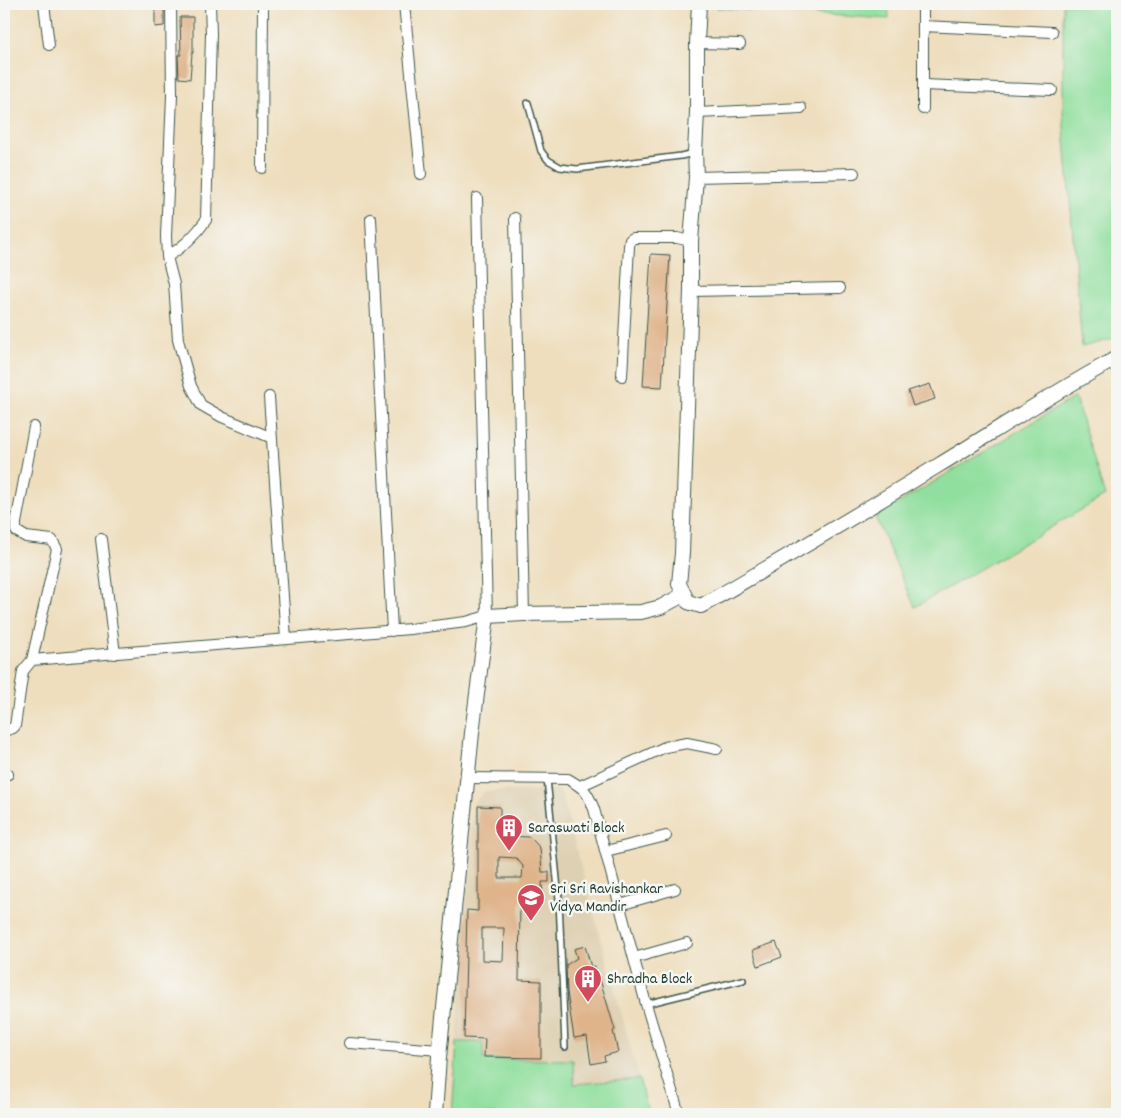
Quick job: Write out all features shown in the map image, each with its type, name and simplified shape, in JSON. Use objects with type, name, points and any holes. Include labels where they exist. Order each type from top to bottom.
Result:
[{"type":"street","points":[[44,4],[48,45]]},
{"type":"street","points":[[171,4],[172,96],[166,236],[174,284],[178,340],[191,386],[201,405],[222,417],[272,438]]},
{"type":"street","points":[[168,257],[198,232],[206,220],[211,34],[210,4]]},
{"type":"street","points":[[262,168],[264,4]]},
{"type":"street","points":[[404,4],[421,174]]},
{"type":"street","points":[[699,4],[696,43],[696,177],[690,241],[691,291],[682,553],[679,584],[688,602],[701,606],[749,579],[1075,381],[1117,358]]},
{"type":"street","points":[[923,4],[923,109]]},
{"type":"street","points":[[923,26],[1052,32]]},
{"type":"street","points":[[696,43],[740,44]]},
{"type":"street","points":[[923,85],[1052,90]]},
{"type":"street","points":[[697,113],[801,108]]},
{"type":"street","points":[[696,177],[854,173]]},
{"type":"street","points":[[435,1114],[472,733],[487,616],[477,198]]},
{"type":"street","points":[[515,218],[524,614]]},
{"type":"street","points":[[372,219],[392,630]]},
{"type":"street","points":[[622,376],[630,240],[633,238],[677,238],[690,241]]},
{"type":"street","points":[[691,291],[840,288]]},
{"type":"street","points":[[269,397],[286,639]]},
{"type":"street","points":[[4,731],[15,726],[23,671],[32,660],[57,549],[52,540],[26,537],[16,531],[34,427]]},
{"type":"street","points":[[100,539],[115,654]]},
{"type":"street","points":[[32,660],[392,630],[466,622],[487,616],[641,612],[661,607],[683,595]]},
{"type":"street","points":[[580,786],[665,747],[687,743],[716,749]]},
{"type":"street","points":[[468,778],[568,779],[580,786],[588,794],[606,851],[646,1004],[679,1114]]},
{"type":"street","points":[[606,851],[666,836]]},
{"type":"street","points":[[620,905],[675,889]]},
{"type":"street","points":[[634,958],[687,943]]},
{"type":"street","points":[[349,1043],[440,1050]]},
{"type":"lane","points":[[528,104],[541,151],[548,160],[560,167],[577,169],[680,156],[695,152]]},
{"type":"lane","points":[[547,779],[559,899],[565,1047]]},
{"type":"lane","points":[[646,1004],[743,980]]},
{"type":"shaded area","name":"Sri Sri Ravishankar Vidya Mandir","points":[[560,790],[649,1114],[452,1114],[473,803],[485,791]]},
{"type":"green space","points":[[717,4],[888,4],[889,19],[717,8]]},
{"type":"green space","points":[[1063,4],[1117,4],[1117,338],[1082,347],[1063,115]]},
{"type":"green space","points":[[1075,397],[1105,496],[915,607],[875,517]]},
{"type":"green space","points":[[457,1042],[483,1042],[483,1059],[573,1060],[574,1084],[639,1079],[649,1114],[452,1114]]},
{"type":"building","points":[[164,4],[164,26],[155,27],[155,5]]},
{"type":"building","points":[[180,17],[193,17],[193,53],[190,79],[179,78],[178,55],[181,55]]},
{"type":"building","points":[[651,254],[670,255],[662,387],[643,386]]},
{"type":"building","points":[[930,384],[935,399],[913,406],[908,391]]},
{"type":"building","points":[[478,806],[500,807],[500,836],[530,837],[540,848],[542,872],[549,872],[549,882],[542,882],[543,901],[520,901],[519,980],[541,981],[541,1058],[484,1057],[485,1039],[464,1038],[467,910],[478,911]],"holes":[[[499,857],[516,858],[523,866],[522,878],[499,878]],[[482,928],[504,928],[503,961],[482,960]]]},
{"type":"building","points":[[776,942],[782,957],[758,966],[753,950]]},
{"type":"building","name":"Shradha Block","points":[[585,946],[591,967],[595,966],[599,976],[615,1030],[613,1031],[618,1052],[604,1056],[605,1061],[591,1064],[587,1036],[574,1038],[567,992],[566,965],[577,958],[574,949]]},
{"type":"place","name":"Saraswati Block","points":[[509,852]]},
{"type":"place","name":"Sri Sri Ravishankar Vidya Mandir","points":[[531,922]]},
{"type":"place","name":"Shradha Block","points":[[588,1003]]}]
